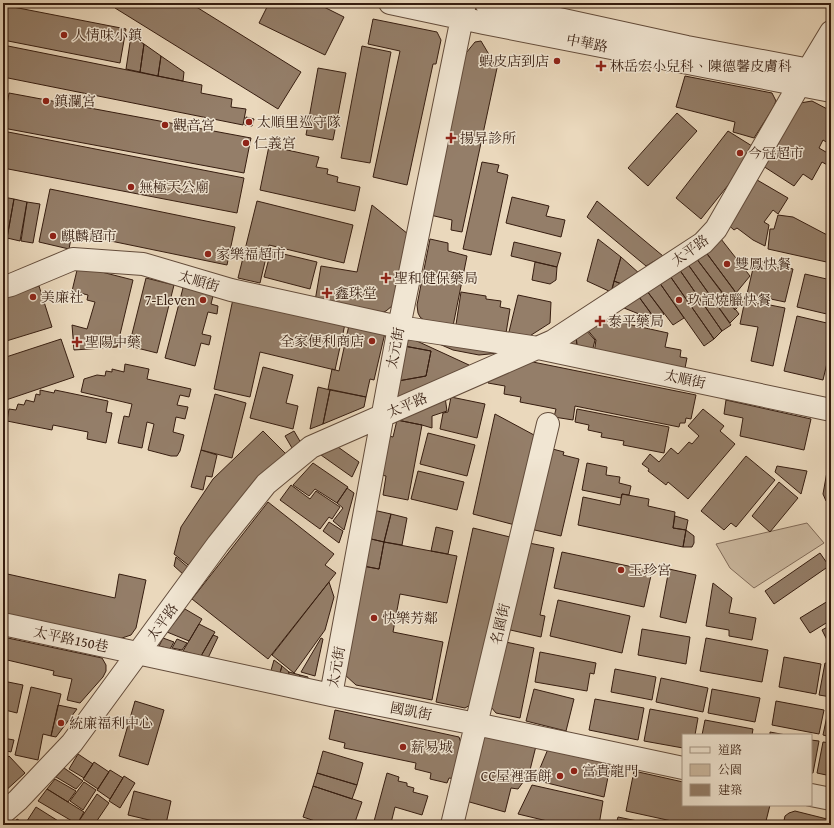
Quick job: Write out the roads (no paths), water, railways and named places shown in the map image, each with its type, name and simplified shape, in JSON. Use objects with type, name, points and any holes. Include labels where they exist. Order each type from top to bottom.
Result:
[{"type":"street","name":"中華路","points":[[390,3],[463,11],[804,77],[831,74]]},
{"type":"street","name":"中華路","points":[[486,3],[687,47],[804,77],[831,91]]},
{"type":"street","name":"太元街","points":[[331,695],[382,415],[463,11]]},
{"type":"street","name":"太平路","points":[[3,813],[18,800],[72,743],[218,544],[266,484],[311,447],[553,341],[703,243],[716,229],[831,32]]},
{"type":"street","name":"太順街","points":[[3,287],[11,285],[73,258],[143,264],[231,290],[399,327],[538,348],[831,410]]},
{"type":"street","name":"名園街","points":[[452,825],[548,424]]},
{"type":"street","name":"太平路150巷","points":[[3,624],[138,653]]},
{"type":"street","name":"國凱街","points":[[138,653],[331,695],[682,768]]},
{"type":"street","points":[[812,795],[831,799]]},
{"type":"place","name":"人情味小鎮","points":[[64,35]]},
{"type":"place","name":"蝦皮店到店","points":[[557,61]]},
{"type":"place","name":"林岳宏小兒科、陳德馨皮膚科","points":[[601,66]]},
{"type":"place","name":"鎮瀾宮","points":[[46,101]]},
{"type":"place","name":"太順里巡守隊","points":[[249,122]]},
{"type":"place","name":"觀音宮","points":[[165,125]]},
{"type":"place","name":"揚昇診所","points":[[451,138]]},
{"type":"place","name":"仁義宮","points":[[246,143]]},
{"type":"place","name":"今冠超市","points":[[740,153]]},
{"type":"place","name":"無極天公廟","points":[[131,187]]},
{"type":"place","name":"麒麟超市","points":[[53,236]]},
{"type":"place","name":"家樂福超市","points":[[208,254]]},
{"type":"place","name":"雙鳳快餐","points":[[727,264]]},
{"type":"place","name":"聖和健保藥局","points":[[386,278]]},
{"type":"place","name":"鑫珠堂","points":[[327,293]]},
{"type":"place","name":"美廉社","points":[[33,297]]},
{"type":"place","name":"7-Eleven","points":[[203,300]]},
{"type":"place","name":"玖記燒臘快餐","points":[[679,300]]},
{"type":"place","name":"泰平藥局","points":[[600,321]]},
{"type":"place","name":"全家便利商店","points":[[372,341]]},
{"type":"place","name":"聖陽中藥","points":[[77,342]]},
{"type":"place","name":"玉珍宮","points":[[621,570]]},
{"type":"place","name":"快樂芳鄰","points":[[374,618]]},
{"type":"place","name":"統廉福利中心","points":[[61,723]]},
{"type":"place","name":"薪易城","points":[[403,747]]},
{"type":"place","name":"富貴龍門","points":[[574,771]]},
{"type":"place","name":"CC屋裡蛋餅","points":[[560,776]]}]
